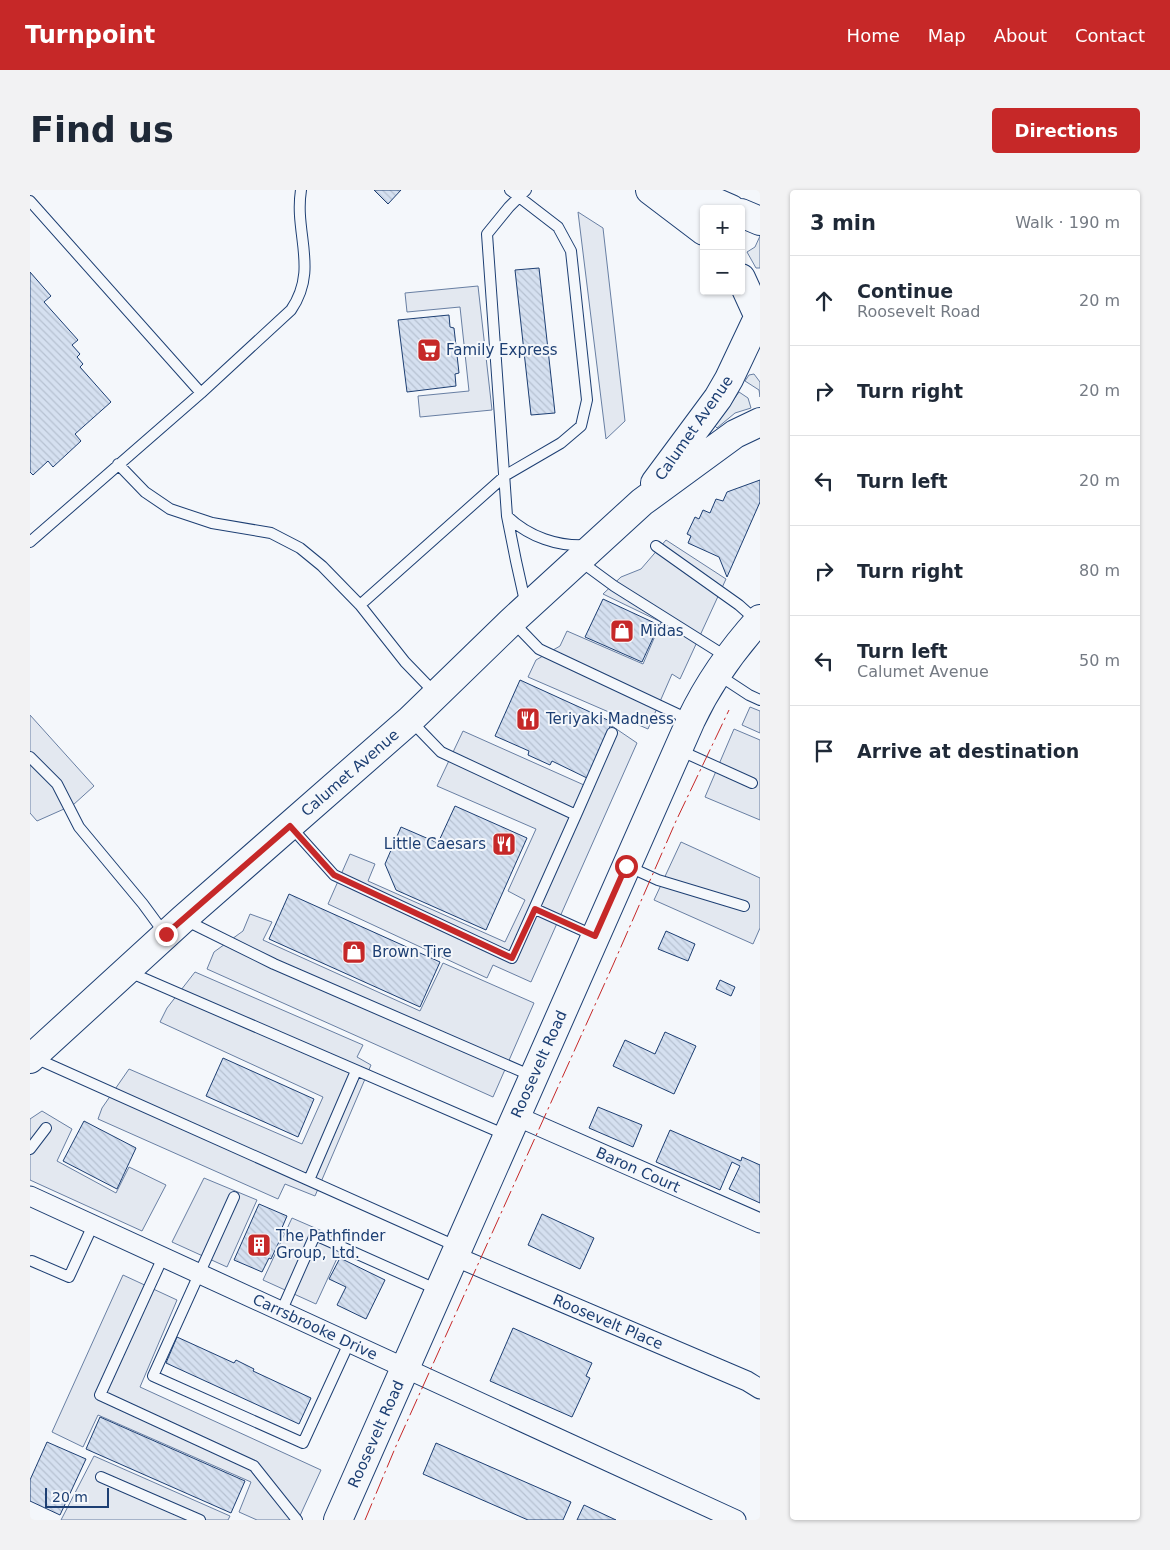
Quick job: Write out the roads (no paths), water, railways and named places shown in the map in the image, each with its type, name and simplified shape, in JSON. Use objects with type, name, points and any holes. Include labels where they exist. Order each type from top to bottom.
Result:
[{"type":"street","points":[[650,190],[700,227]]},
{"type":"street","points":[[687,190],[722,205]]},
{"type":"street","points":[[745,215],[760,221]]},
{"type":"street","points":[[745,288],[758,322]]},
{"type":"street","name":"Calumet Avenue","points":[[642,502],[718,398],[758,322]]},
{"type":"street","name":"Calumet Avenue","points":[[31,1058],[174,927],[410,720],[520,614],[642,502],[735,434],[760,422]]},
{"type":"street","name":"Roosevelt Road","points":[[338,1520],[691,720],[722,666],[759,620]]},
{"type":"street","name":"Baron Court","points":[[511,1126],[760,1224]]},
{"type":"street","name":"Carrsbrooke Drive","points":[[30,1196],[736,1520]]},
{"type":"street","name":"Roosevelt Place","points":[[456,1252],[747,1381],[760,1389]]},
{"type":"lane","points":[[31,540],[201,393],[281,321],[297,301],[305,276],[306,263],[299,215],[301,190]]},
{"type":"lane","points":[[360,605],[506,475],[561,443],[581,426],[587,400],[571,251],[558,227],[518,192],[487,234],[506,475],[507,516],[524,597],[520,614],[538,649],[691,720]]},
{"type":"lane","points":[[30,201],[201,393]]},
{"type":"lane","points":[[118,464],[145,492],[170,509],[212,523],[271,533],[300,548],[322,566],[360,605],[405,662],[435,694]]},
{"type":"lane","points":[[507,516],[526,532],[541,539],[577,546],[588,552],[614,586],[722,666],[749,695],[760,700]]},
{"type":"lane","points":[[656,546],[759,620]]},
{"type":"lane","points":[[410,720],[441,752],[576,815]]},
{"type":"lane","points":[[290,826],[334,875],[512,958],[612,733]]},
{"type":"lane","points":[[678,750],[752,783]]},
{"type":"lane","points":[[30,756],[57,784],[79,827],[143,904],[174,927],[274,964],[533,1076]]},
{"type":"lane","points":[[626,866],[658,880],[744,906]]},
{"type":"lane","points":[[535,909],[595,936]]},
{"type":"lane","points":[[127,971],[356,1071],[511,1126]]},
{"type":"lane","points":[[31,1058],[309,1180],[456,1252]]},
{"type":"lane","points":[[309,1180],[356,1071]]},
{"type":"lane","points":[[30,1148],[46,1128]]},
{"type":"lane","points":[[234,1197],[153,1376],[303,1443],[349,1343]]},
{"type":"lane","points":[[31,1261],[69,1277],[93,1225]]},
{"type":"lane","points":[[281,1312],[315,1234],[439,1291]]},
{"type":"lane","points":[[163,1257],[100,1395],[254,1466],[297,1520]]},
{"type":"lane","points":[[101,1477],[200,1520]]},
{"type":"place","name":"Family Express","points":[[429,350]]},
{"type":"place","name":"Midas","points":[[622,631]]},
{"type":"place","name":"Teriyaki Madness","points":[[528,719]]},
{"type":"place","name":"Little Caesars","points":[[504,844]]},
{"type":"place","name":"Brown Tire","points":[[354,952]]},
{"type":"place","name":"The Pathfinder Group, Ltd.","points":[[259,1245]]}]
